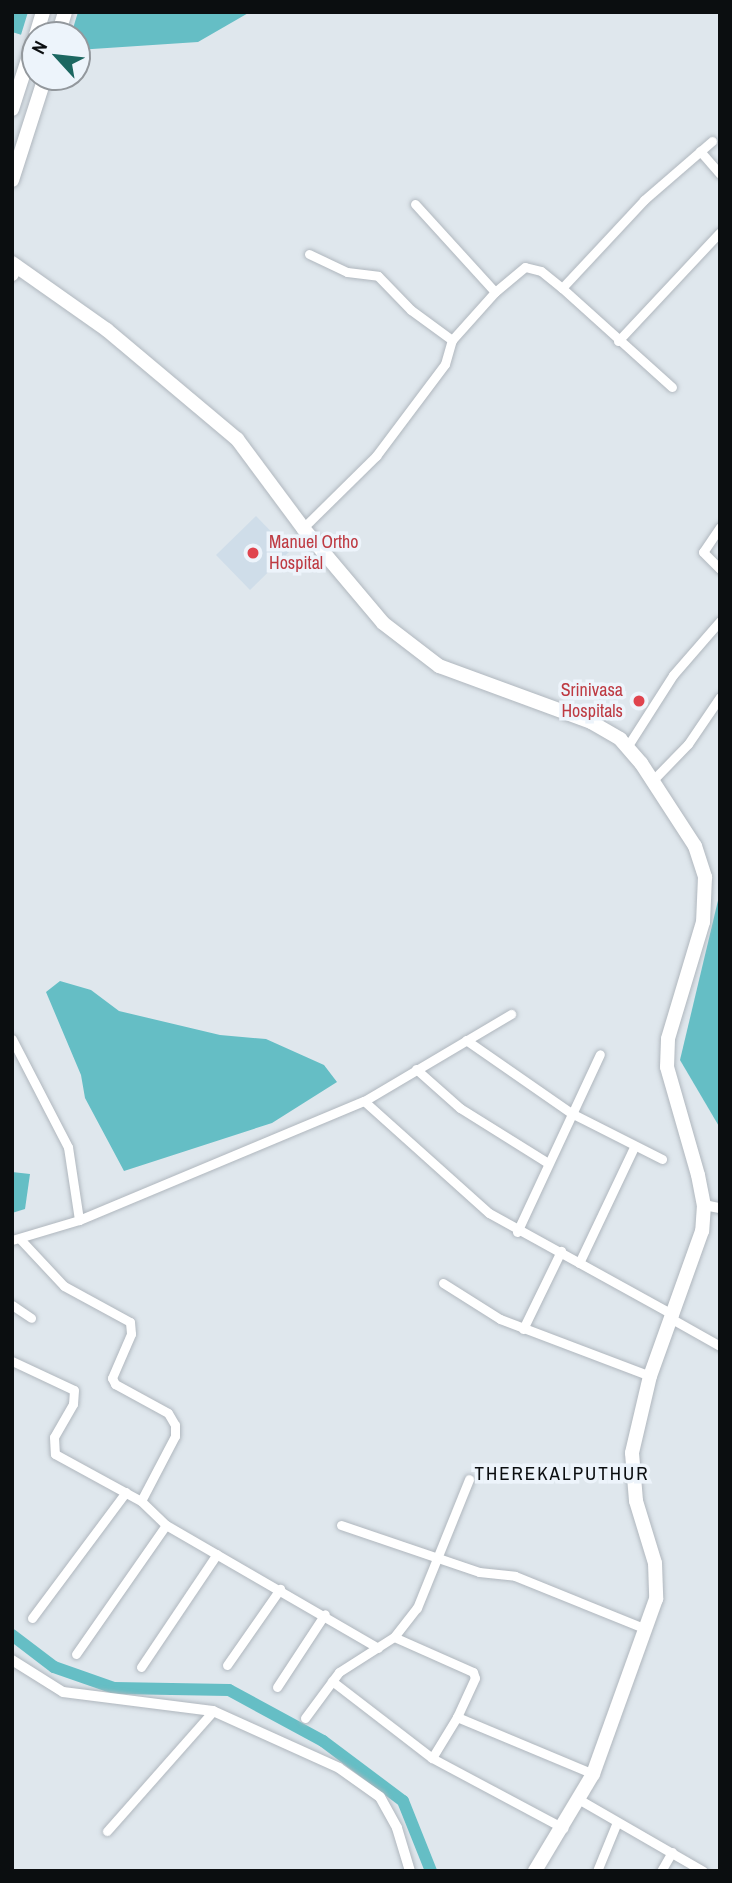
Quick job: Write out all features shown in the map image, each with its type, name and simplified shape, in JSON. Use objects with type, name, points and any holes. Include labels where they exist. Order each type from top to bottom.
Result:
[{"type":"main road","points":[[12,110],[21,82]]},
{"type":"main road","points":[[12,180],[41,91]]},
{"type":"main road","points":[[13,268],[107,330],[237,439],[303,528],[383,623],[439,666],[591,722],[627,747],[653,780],[695,846],[705,877],[703,922],[668,1039],[667,1067],[704,1205],[696,1257],[650,1376],[632,1453],[636,1500],[655,1563],[656,1599],[593,1774],[564,1828],[535,1871]]},
{"type":"street","points":[[562,288],[644,200],[712,141]]},
{"type":"street","points":[[700,151],[720,174]]},
{"type":"street","points":[[415,204],[495,292]]},
{"type":"street","points":[[618,341],[720,232]]},
{"type":"street","points":[[309,254],[347,271],[378,276],[411,310],[452,340]]},
{"type":"street","points":[[303,528],[376,456],[445,364],[452,340],[495,292],[525,267],[533,267],[562,288],[672,387]]},
{"type":"street","points":[[720,527],[703,552],[720,569]]},
{"type":"street","points":[[627,747],[673,675],[720,621]]},
{"type":"street","points":[[653,780],[688,744],[720,697]]},
{"type":"street","points":[[141,1501],[175,1436],[175,1425],[168,1413],[115,1384],[112,1378],[131,1334],[130,1322],[65,1286],[16,1239],[79,1220],[364,1101],[511,1014]]},
{"type":"street","points":[[12,1039],[68,1147],[79,1220]]},
{"type":"street","points":[[466,1040],[571,1113],[662,1159]]},
{"type":"street","points":[[517,1232],[600,1054]]},
{"type":"street","points":[[416,1069],[460,1108],[548,1163]]},
{"type":"street","points":[[364,1101],[489,1213],[517,1232],[561,1251],[720,1346]]},
{"type":"street","points":[[579,1264],[634,1147]]},
{"type":"street","points":[[704,1205],[720,1208]]},
{"type":"street","points":[[523,1329],[561,1251]]},
{"type":"street","points":[[443,1283],[523,1329],[650,1376]]},
{"type":"street","points":[[12,1305],[31,1318]]},
{"type":"street","points":[[12,1361],[74,1390],[73,1404],[54,1437],[55,1454],[141,1501],[166,1525],[325,1614],[378,1648]]},
{"type":"street","points":[[305,1718],[332,1681],[394,1637],[417,1608],[470,1479]]},
{"type":"street","points":[[32,1618],[126,1492]]},
{"type":"street","points":[[76,1654],[166,1525]]},
{"type":"street","points":[[341,1525],[479,1572],[515,1576],[646,1629]]},
{"type":"street","points":[[141,1667],[217,1554]]},
{"type":"street","points":[[227,1665],[280,1589]]},
{"type":"street","points":[[276,1688],[325,1614]]},
{"type":"street","points":[[394,1637],[473,1672],[475,1678],[457,1717],[432,1758]]},
{"type":"street","points":[[12,1660],[44,1683],[88,1699],[213,1711],[339,1768],[380,1797],[397,1828],[409,1870]]},
{"type":"street","points":[[332,1681],[432,1758],[564,1828]]},
{"type":"street","points":[[107,1831],[213,1711]]},
{"type":"street","points":[[457,1717],[593,1774]]},
{"type":"street","points":[[580,1800],[703,1871]]},
{"type":"street","points":[[597,1871],[617,1822]]},
{"type":"street","points":[[661,1871],[672,1852]]},
{"type":"shaded area","name":"Manuel Ortho Hospital","points":[[256,516],[290,551],[250,590],[216,555]]},
{"type":"water","points":[[12,12],[250,12],[198,42],[91,49],[91,21],[21,21],[21,35],[12,32]]},
{"type":"water","points":[[720,892],[720,1128],[680,1060]]},
{"type":"water","points":[[60,981],[91,990],[119,1011],[220,1035],[266,1039],[324,1065],[337,1082],[272,1123],[124,1171],[85,1098],[81,1075],[46,992]]},
{"type":"water","points":[[12,1172],[30,1174],[25,1209],[12,1213]]},
{"type":"pier","points":[[28,12],[78,12],[75,21],[25,21]]},
{"type":"waterway","points":[[12,1635],[54,1667],[114,1688],[229,1690],[323,1741],[403,1801],[431,1871]]},
{"type":"place","name":"Manuel Ortho Hospital","points":[[253,553]]},
{"type":"place","name":"Srinivasa Hospitals","points":[[639,701]]},
{"type":"district","name":"THEREKALPUTHUR","points":[[562,1474]]}]
